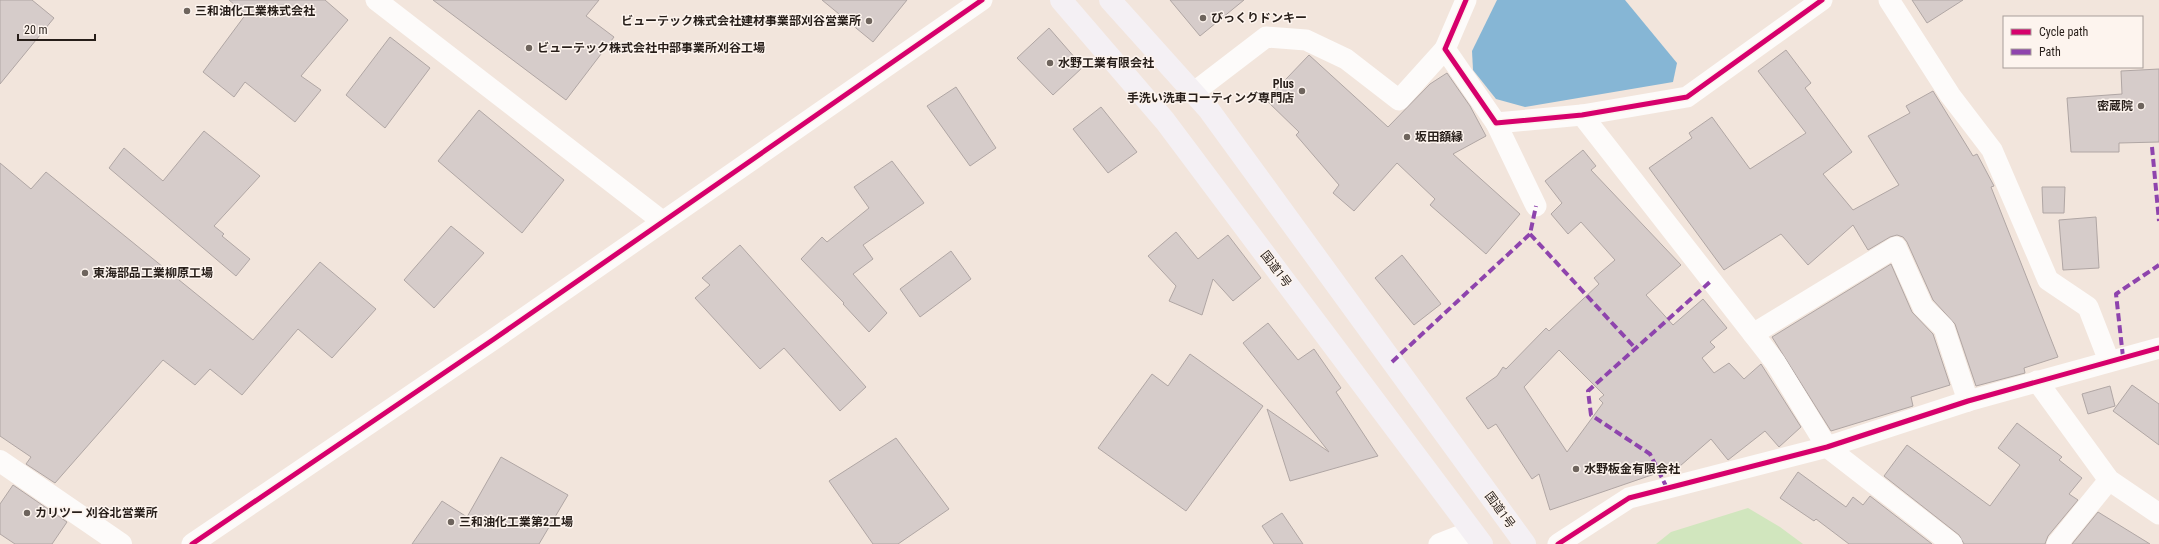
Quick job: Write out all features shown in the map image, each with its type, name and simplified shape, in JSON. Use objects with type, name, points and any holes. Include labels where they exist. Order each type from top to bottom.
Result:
[{"type":"highway","name":"国道1号","points":[[1061,0],[1165,121],[1477,538]]},
{"type":"highway","name":"国道1号","points":[[1110,0],[1214,116],[1525,544]]},
{"type":"street","points":[[376,0],[662,221]]},
{"type":"street","points":[[192,544],[494,339],[982,0]]},
{"type":"street","points":[[1193,93],[1266,37],[1306,40],[1346,59],[1399,100],[1445,48],[1466,0]]},
{"type":"street","points":[[1496,123],[1582,115],[1687,97],[1822,0]]},
{"type":"street","points":[[1889,0],[1950,95],[1992,150],[2048,280],[2088,307],[2110,361]]},
{"type":"street","points":[[1445,48],[1496,123],[1536,206]]},
{"type":"street","points":[[1582,115],[1775,362],[1827,447],[1952,544]]},
{"type":"street","points":[[1753,334],[1896,247],[1923,307],[1944,328],[1968,401]]},
{"type":"street","points":[[1558,544],[1629,498],[1827,447],[1968,401],[2159,348]]},
{"type":"street","points":[[2037,381],[2109,480],[2159,514]]},
{"type":"street","points":[[0,461],[121,544]]},
{"type":"street","points":[[2057,544],[2109,480]]},
{"type":"street","points":[[1439,544],[1477,538]]},
{"type":"green space","points":[[1748,508],[1780,527],[1803,544],[1656,544],[1671,532]]},
{"type":"water","points":[[1497,0],[1625,0],[1677,63],[1673,82],[1525,107],[1496,99],[1473,70],[1472,51]]},
{"type":"building","points":[[0,0],[32,0],[54,18],[0,84]]},
{"type":"building","points":[[229,0],[325,0],[348,20],[301,76],[321,90],[295,122],[245,82],[234,97],[203,72],[246,14]]},
{"type":"building","name":"ビューテック株式会社中部事業所刈谷工場","points":[[433,0],[599,0],[586,16],[614,37],[566,100]]},
{"type":"building","name":"ビューテック株式会社建材事業部刈谷営業所","points":[[822,0],[907,0],[873,42]]},
{"type":"building","name":"びっくりドンキー","points":[[1170,0],[1244,0],[1200,36]]},
{"type":"building","points":[[1912,0],[1963,0],[1927,23]]},
{"type":"building","name":"水野工業有限会社","points":[[1049,28],[1083,67],[1053,95],[1017,58]]},
{"type":"building","points":[[390,37],[430,68],[385,128],[346,95]]},
{"type":"building","points":[[1786,50],[1811,83],[1805,88],[1852,152],[1823,174],[1853,210],[1899,185],[1868,136],[1910,113],[1906,106],[1933,91],[1973,156],[1977,154],[1994,186],[1991,187],[2058,357],[2024,368],[2025,373],[1976,386],[1955,324],[1933,300],[1907,242],[1903,237],[1897,235],[1890,237],[1868,250],[1853,225],[1808,265],[1781,234],[1724,270],[1649,168],[1692,138],[1689,133],[1712,117],[1750,169],[1806,133],[1758,71]]},
{"type":"building","points":[[1309,55],[1388,127],[1430,84],[1447,73],[1470,106],[1486,136],[1453,154],[1520,214],[1486,254],[1430,205],[1435,199],[1397,163],[1354,211],[1333,193],[1339,185],[1296,135],[1299,132],[1266,100]]},
{"type":"building","points":[[2159,69],[2159,142],[2119,143],[2119,152],[2071,152],[2067,98],[2122,94],[2121,71]]},
{"type":"building","points":[[956,87],[996,148],[970,166],[927,106]]},
{"type":"building","points":[[1101,107],[1137,152],[1108,173],[1073,129]]},
{"type":"building","points":[[479,110],[564,180],[522,233],[438,161]]},
{"type":"building","points":[[204,131],[260,176],[214,226],[224,234],[222,236],[250,259],[236,276],[109,168],[124,148],[163,181]]},
{"type":"building","points":[[1583,150],[1596,166],[1591,170],[1681,265],[1646,295],[1673,325],[1703,299],[1727,328],[1710,342],[1715,347],[1702,358],[1714,373],[1729,363],[1744,379],[1761,364],[1801,427],[1779,447],[1765,431],[1728,460],[1711,439],[1672,473],[1669,469],[1550,510],[1539,474],[1532,479],[1496,424],[1488,429],[1466,398],[1497,376],[1503,367],[1506,369],[1546,328],[1549,331],[1599,284],[1594,278],[1615,260],[1581,222],[1568,234],[1551,214],[1562,203],[1545,181]],"holes":[[[1559,350],[1604,395],[1599,399],[1603,403],[1567,452],[1524,387]]]},
{"type":"building","points":[[892,161],[924,203],[863,245],[873,259],[853,274],[887,313],[869,332],[843,304],[844,303],[801,259],[822,237],[827,242],[869,208],[854,187]]},
{"type":"building","name":"東海部品工業柳原工場","points":[[0,163],[31,189],[46,172],[253,340],[320,262],[376,309],[332,358],[298,329],[242,395],[210,369],[195,385],[163,360],[55,483],[26,464],[31,457],[0,436]]},
{"type":"building","points":[[2042,187],[2065,187],[2064,213],[2043,213]]},
{"type":"building","points":[[2096,217],[2099,268],[2063,270],[2059,220]]},
{"type":"building","points":[[451,226],[484,253],[434,308],[404,280]]},
{"type":"building","points":[[1176,232],[1198,259],[1228,235],[1261,278],[1233,301],[1213,279],[1202,315],[1169,301],[1176,286],[1148,256]]},
{"type":"building","points":[[740,245],[866,387],[840,411],[784,348],[760,369],[695,298],[710,285],[702,278]]},
{"type":"building","points":[[951,251],[971,279],[920,317],[900,289]]},
{"type":"building","points":[[1402,255],[1441,304],[1414,325],[1375,278]]},
{"type":"building","points":[[1891,264],[1912,312],[1933,334],[1950,385],[1911,397],[1913,406],[1831,431],[1772,337]]},
{"type":"building","points":[[1268,323],[1298,360],[1314,349],[1341,388],[1336,392],[1378,456],[1290,481],[1267,409],[1329,452],[1243,343]]},
{"type":"building","points":[[1190,354],[1263,406],[1186,511],[1098,448],[1152,374],[1168,386]]},
{"type":"building","points":[[2132,385],[2159,404],[2159,445],[2113,411]]},
{"type":"building","points":[[2110,386],[2115,406],[2088,414],[2082,394]]},
{"type":"building","points":[[2017,423],[2062,457],[2059,460],[2082,478],[2069,494],[2078,500],[2048,536],[2045,544],[1964,544],[1959,535],[1884,476],[1907,445],[1990,506],[2020,465],[1998,448]]},
{"type":"building","points":[[896,438],[949,509],[898,544],[873,544],[829,481]]},
{"type":"building","points":[[501,457],[568,495],[539,544],[412,544],[442,501],[467,517]]},
{"type":"building","points":[[1798,472],[1846,507],[1853,497],[1863,505],[1870,496],[1932,544],[1849,544],[1816,519],[1814,521],[1780,498]]},
{"type":"building","name":"カリツー 刈谷北営業所","points":[[13,485],[67,522],[52,544],[15,544],[0,534],[0,504]]},
{"type":"building","points":[[2098,512],[2150,544],[2072,544]]},
{"type":"building","points":[[1282,513],[1303,544],[1274,544],[1262,526]]},
{"type":"marked path","points":[[2152,147],[2159,221]]},
{"type":"marked path","points":[[1392,362],[1530,234],[1536,206]]},
{"type":"marked path","points":[[1530,234],[1636,349]]},
{"type":"marked path","points":[[2123,357],[2116,294],[2159,265]]},
{"type":"marked path","points":[[1667,488],[1650,454],[1591,415],[1588,391],[1711,281]]},
{"type":"cycle path","points":[[192,544],[494,339],[982,0]]},
{"type":"cycle path","points":[[1466,0],[1445,49],[1496,123],[1582,115],[1687,97],[1822,0]]},
{"type":"cycle path","points":[[1558,544],[1629,498],[1827,447],[1968,401],[2159,348]]},
{"type":"place","name":"三和油化工業株式会社","points":[[187,11]]},
{"type":"place","name":"びっくりドンキー","points":[[1203,18]]},
{"type":"place","name":"ビューテック株式会社建材事業部刈谷営業所","points":[[869,21]]},
{"type":"place","name":"ビューテック株式会社中部事業所刈谷工場","points":[[529,48]]},
{"type":"place","name":"水野工業有限会社","points":[[1050,63]]},
{"type":"place","name":"Plus 手洗い洗車コーティング専門店","points":[[1302,91]]},
{"type":"place","name":"密蔵院","points":[[2141,106]]},
{"type":"place","name":"坂田額縁","points":[[1407,137]]},
{"type":"place","name":"東海部品工業柳原工場","points":[[85,273]]},
{"type":"place","name":"水野板金有限会社","points":[[1576,469]]},
{"type":"place","name":"カリツー 刈谷北営業所","points":[[27,513]]},
{"type":"place","name":"三和油化工業第2工場","points":[[451,522]]}]
